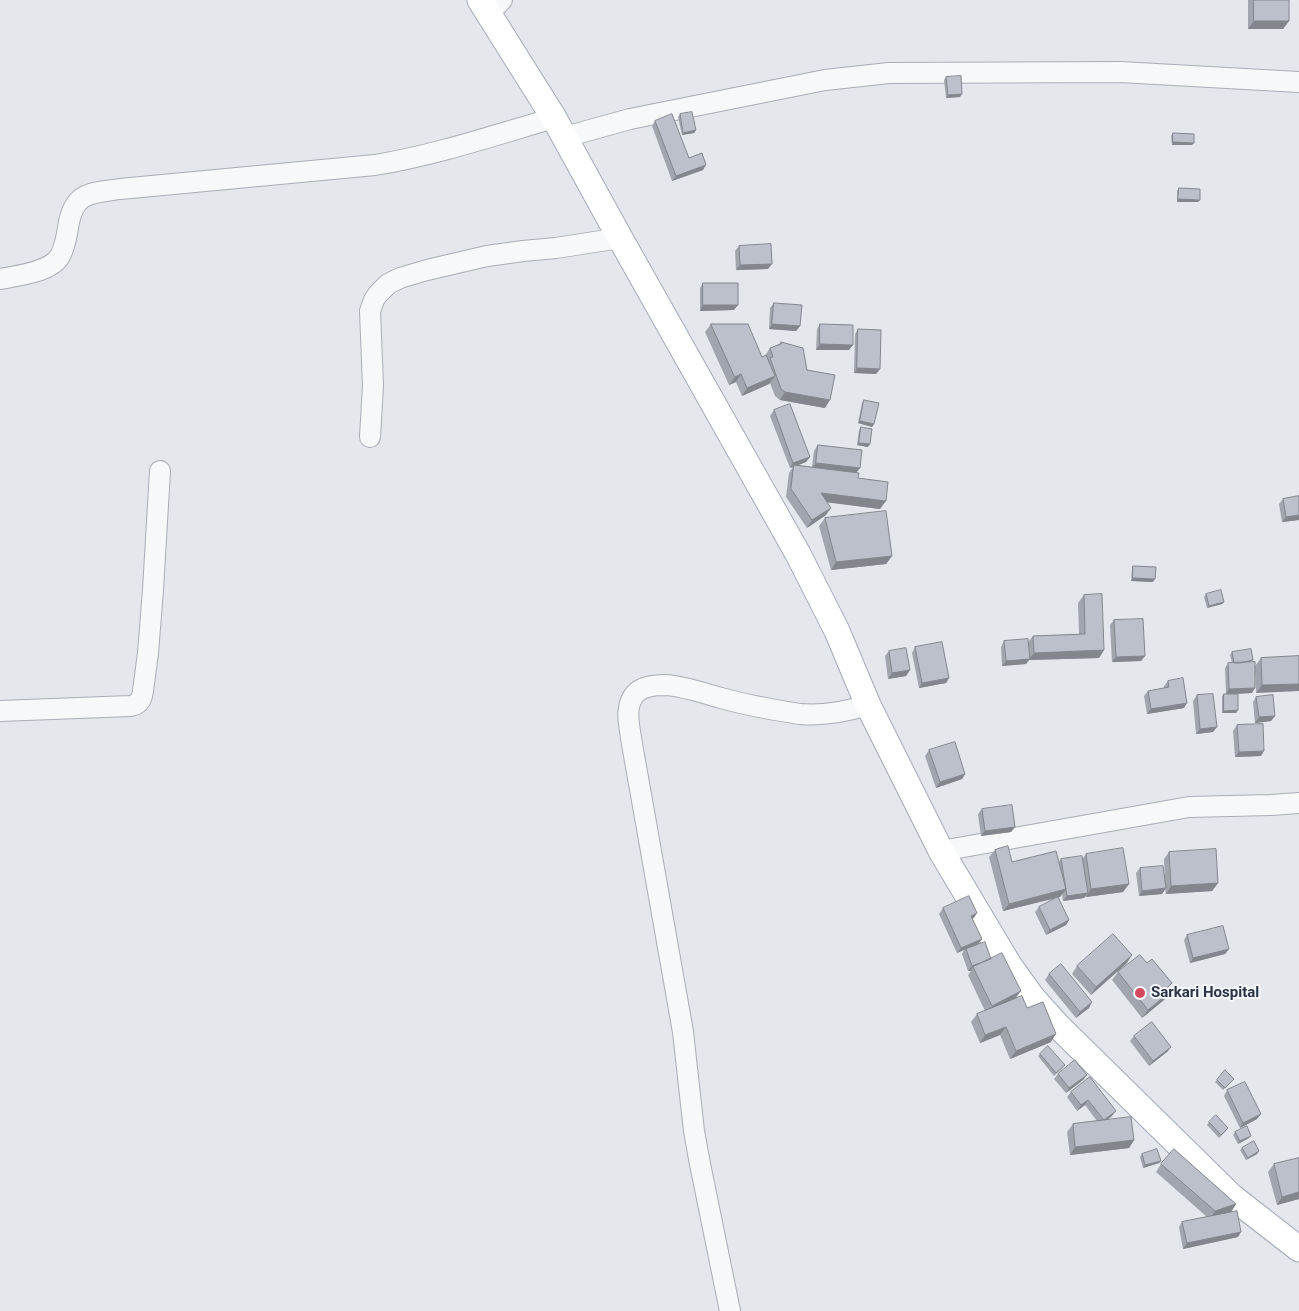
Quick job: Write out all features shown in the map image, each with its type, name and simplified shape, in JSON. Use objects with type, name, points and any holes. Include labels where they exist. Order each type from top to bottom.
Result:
[{"type":"main road","points":[[491,4],[798,554],[837,631],[868,705],[941,852],[1009,965],[1032,997],[1059,1027],[1231,1196],[1299,1249]]},
{"type":"street","points":[[0,279],[26,275],[46,267],[60,257],[66,242],[70,218],[77,203],[92,194],[120,189],[375,165],[560,128],[630,119],[825,80],[889,73],[1120,72],[1299,82]]},
{"type":"street","points":[[370,437],[372,386],[370,311],[374,300],[388,284],[400,278],[428,270],[487,256],[620,238]]},
{"type":"street","points":[[0,711],[133,706],[139,702],[142,697],[148,653],[160,471]]},
{"type":"street","points":[[730,1311],[694,1131],[683,1032],[632,744],[628,711],[631,700],[638,692],[648,686],[664,685],[800,714],[830,714],[868,705]]},
{"type":"street","points":[[941,852],[1189,807],[1299,803]]},
{"type":"building","points":[[1254,0],[1289,0],[1289,21],[1254,21]]},
{"type":"building","points":[[961,76],[962,94],[948,95],[946,77]]},
{"type":"building","points":[[692,112],[696,130],[683,133],[680,114]]},
{"type":"building","points":[[672,114],[689,158],[702,153],[706,165],[676,176],[655,121]]},
{"type":"building","points":[[1173,133],[1194,134],[1194,143],[1173,142]]},
{"type":"building","points":[[1179,188],[1200,189],[1200,200],[1178,199]]},
{"type":"building","points":[[771,244],[772,264],[740,265],[739,246]]},
{"type":"building","points":[[703,283],[738,283],[738,305],[703,305]]},
{"type":"building","points":[[774,303],[802,305],[800,326],[772,324]]},
{"type":"building","points":[[711,324],[748,324],[762,357],[766,355],[775,376],[747,388],[741,374],[735,377]]},
{"type":"building","points":[[820,324],[853,325],[853,345],[820,344]]},
{"type":"building","points":[[858,329],[881,330],[880,369],[857,368]]},
{"type":"building","points":[[781,342],[803,348],[807,370],[835,375],[830,400],[785,392],[781,389],[770,358],[773,357],[770,348],[781,344]]},
{"type":"building","points":[[864,400],[879,403],[874,424],[860,421]]},
{"type":"building","points":[[790,404],[810,457],[793,463],[774,410]]},
{"type":"building","points":[[861,427],[872,429],[870,444],[859,443]]},
{"type":"building","points":[[818,445],[862,450],[860,468],[816,463]]},
{"type":"building","points":[[794,465],[859,473],[858,478],[888,482],[886,501],[821,493],[831,508],[812,520],[791,489]]},
{"type":"building","points":[[1299,496],[1299,515],[1286,517],[1283,499]]},
{"type":"building","points":[[886,511],[892,556],[836,562],[825,518]]},
{"type":"building","points":[[1133,566],[1156,567],[1155,579],[1133,578]]},
{"type":"building","points":[[1221,590],[1224,602],[1209,606],[1206,594]]},
{"type":"building","points":[[1102,594],[1104,650],[1034,653],[1033,636],[1085,634],[1084,595]]},
{"type":"building","points":[[1143,619],[1145,656],[1116,657],[1114,620]]},
{"type":"building","points":[[1028,639],[1030,659],[1006,661],[1004,641]]},
{"type":"building","points":[[942,642],[949,678],[922,683],[915,647]]},
{"type":"building","points":[[906,648],[910,670],[892,673],[889,651]]},
{"type":"building","points":[[1251,649],[1253,660],[1234,663],[1232,652]]},
{"type":"building","points":[[1299,656],[1299,684],[1262,685],[1261,658]]},
{"type":"building","points":[[1255,662],[1255,688],[1229,689],[1228,663]]},
{"type":"building","points":[[1183,678],[1187,703],[1151,709],[1148,691],[1169,687],[1168,681]]},
{"type":"building","points":[[1213,694],[1217,727],[1200,729],[1197,695]]},
{"type":"building","points":[[1224,694],[1238,694],[1238,710],[1224,711]]},
{"type":"building","points":[[1273,695],[1275,716],[1259,717],[1256,697]]},
{"type":"building","points":[[1263,724],[1264,751],[1239,752],[1237,725]]},
{"type":"building","points":[[955,742],[965,774],[940,782],[929,750]]},
{"type":"building","points":[[1012,805],[1015,827],[985,831],[982,809]]},
{"type":"building","points":[[1008,846],[1012,862],[1056,851],[1066,889],[1009,904],[995,850]]},
{"type":"building","points":[[1123,848],[1129,884],[1091,889],[1086,854]]},
{"type":"building","points":[[1216,849],[1218,883],[1171,886],[1169,852]]},
{"type":"building","points":[[1082,856],[1088,893],[1067,896],[1061,859]]},
{"type":"building","points":[[1163,866],[1166,888],[1142,891],[1140,868]]},
{"type":"building","points":[[969,896],[977,913],[971,916],[982,939],[961,948],[943,908]]},
{"type":"building","points":[[1058,897],[1069,920],[1050,930],[1039,907]]},
{"type":"building","points":[[1223,926],[1229,949],[1193,958],[1187,935]]},
{"type":"building","points":[[1113,934],[1132,955],[1096,987],[1077,966]]},
{"type":"building","points":[[985,942],[991,959],[972,966],[966,949]]},
{"type":"building","points":[[1002,953],[1021,991],[992,1006],[973,967]]},
{"type":"building","points":[[1140,955],[1147,963],[1152,959],[1172,983],[1167,988],[1170,992],[1148,1010],[1118,972]]},
{"type":"building","points":[[1061,964],[1092,1002],[1080,1012],[1049,974]]},
{"type":"building","points":[[1022,996],[1027,1008],[1043,1002],[1056,1034],[1016,1051],[1006,1027],[985,1035],[977,1014]]},
{"type":"building","points":[[1152,1022],[1171,1047],[1153,1061],[1134,1036]]},
{"type":"building","points":[[1048,1046],[1065,1065],[1056,1073],[1040,1054]]},
{"type":"building","points":[[1075,1060],[1087,1075],[1069,1088],[1058,1074]]},
{"type":"building","points":[[1225,1070],[1234,1079],[1225,1088],[1217,1080]]},
{"type":"building","points":[[1090,1077],[1116,1111],[1104,1120],[1088,1100],[1081,1105],[1071,1092]]},
{"type":"building","points":[[1245,1082],[1261,1114],[1243,1123],[1227,1090]]},
{"type":"building","points":[[1216,1115],[1228,1128],[1221,1135],[1209,1122]]},
{"type":"building","points":[[1131,1117],[1134,1140],[1075,1147],[1073,1124]]},
{"type":"building","points":[[1247,1126],[1251,1136],[1240,1141],[1235,1132]]},
{"type":"building","points":[[1254,1141],[1259,1151],[1248,1158],[1242,1148]]},
{"type":"building","points":[[1157,1149],[1161,1161],[1145,1165],[1142,1154]]},
{"type":"building","points":[[1174,1149],[1236,1204],[1215,1211],[1161,1164]]},
{"type":"building","points":[[1299,1158],[1299,1192],[1282,1197],[1274,1164]]},
{"type":"building","points":[[1237,1211],[1241,1232],[1187,1243],[1182,1222]]},
{"type":"place","name":"Sarkari Hospital","points":[[1140,993]]}]
